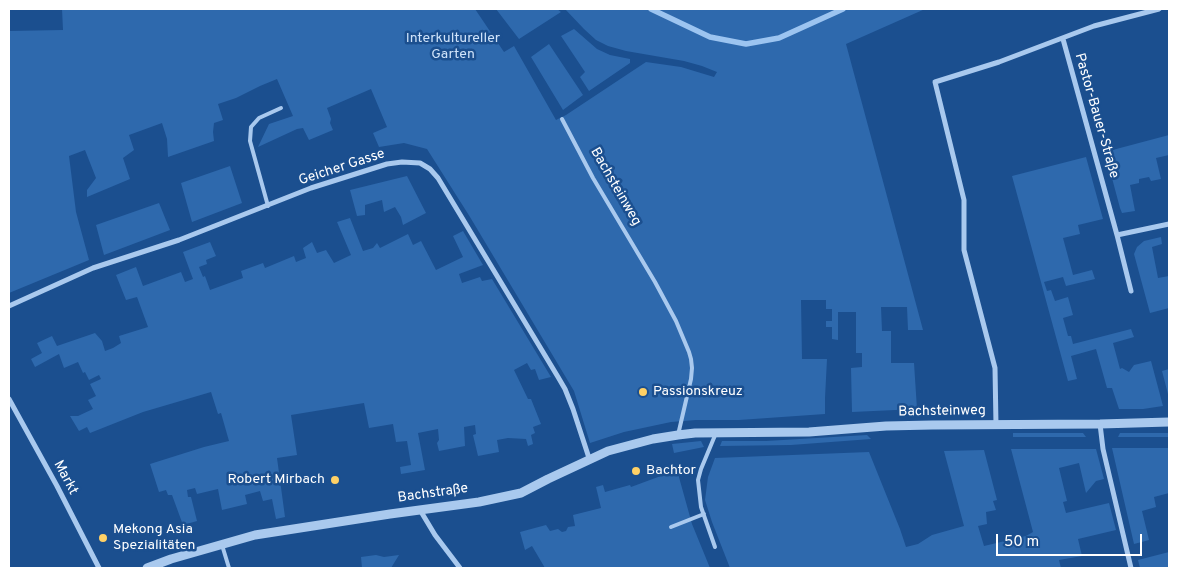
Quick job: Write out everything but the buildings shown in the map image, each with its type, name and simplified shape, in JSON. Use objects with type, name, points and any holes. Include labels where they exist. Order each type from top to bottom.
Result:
[{"type":"street","points":[[1063,39],[1094,26],[1159,9]]},
{"type":"street","name":"Pastor-Bauer-Straße","points":[[996,425],[995,368],[964,250],[964,200],[935,82],[1063,39],[1131,290]]},
{"type":"street","name":"Geicher Gasse","points":[[9,306],[93,268],[179,240],[310,188],[387,164],[402,162],[420,163],[430,169],[442,184],[565,389],[589,458]]},
{"type":"street","points":[[1117,234],[1169,224]]},
{"type":"street","name":"Markt","points":[[9,399],[100,568]]},
{"type":"street","name":"Bachsteinweg","points":[[716,433],[809,432],[923,425],[1169,422]]},
{"type":"street","points":[[1100,424],[1103,449],[1131,568]]},
{"type":"street","name":"Bachstraße","points":[[147,568],[171,559],[255,535],[479,502],[521,492],[589,458],[616,448],[678,435],[716,433]]},
{"type":"street","points":[[420,510],[435,536],[460,568]]},
{"type":"lane","points":[[268,206],[250,141],[251,127],[259,118],[281,108]]},
{"type":"lane","name":"Bachsteinweg","points":[[562,119],[596,183],[676,321],[692,359],[691,379],[678,435]]},
{"type":"lane","points":[[715,547],[704,514],[698,480],[716,433]]},
{"type":"lane","points":[[671,526],[704,514]]},
{"type":"lane","points":[[222,545],[229,568]]},
{"type":"green space","name":"Interkultureller Garten","points":[[62,9],[475,9],[504,52],[514,46],[556,120],[646,62],[681,67],[714,77],[717,72],[684,61],[608,46],[596,40],[565,9],[925,9],[846,44],[923,330],[908,330],[907,307],[881,307],[882,331],[891,331],[891,363],[914,363],[917,409],[852,412],[851,368],[862,367],[862,353],[856,353],[856,312],[838,312],[838,340],[832,339],[832,327],[826,327],[826,321],[832,321],[832,309],[826,309],[826,300],[801,300],[802,359],[827,359],[825,414],[739,420],[671,422],[624,432],[590,443],[574,391],[427,149],[404,143],[379,147],[373,133],[387,127],[371,89],[327,108],[333,130],[309,140],[303,128],[258,147],[269,124],[293,116],[277,79],[218,104],[223,120],[214,123],[214,141],[168,157],[167,139],[162,123],[129,135],[134,150],[123,158],[130,179],[87,197],[87,190],[96,178],[85,150],[69,156],[76,212],[89,260],[9,293],[9,31],[63,30]]},
{"type":"green space","points":[[496,9],[557,9],[561,12],[519,39]]},
{"type":"green space","points":[[574,29],[597,49],[610,55],[630,59],[630,63],[589,91],[580,77],[585,72],[561,36]]},
{"type":"green space","points":[[549,44],[583,95],[563,110],[531,57]]},
{"type":"green space","points":[[1169,135],[1169,155],[1156,158],[1161,179],[1151,181],[1149,177],[1139,179],[1139,183],[1130,185],[1135,211],[1122,213],[1105,152]]},
{"type":"green space","points":[[1086,157],[1103,219],[1078,225],[1080,234],[1063,238],[1073,275],[1092,270],[1095,279],[1066,286],[1063,277],[1044,282],[1047,291],[1051,290],[1055,301],[1068,297],[1073,315],[1063,318],[1068,336],[1071,336],[1073,344],[1131,329],[1134,337],[1113,343],[1120,369],[1122,368],[1129,372],[1134,365],[1151,361],[1163,406],[1143,409],[1119,409],[1112,388],[1107,388],[1096,349],[1071,356],[1077,379],[1068,381],[1012,176]]},
{"type":"green space","points":[[230,166],[242,203],[192,222],[181,183]]},
{"type":"green space","points":[[407,176],[426,213],[403,225],[395,207],[384,212],[382,200],[365,205],[365,215],[357,216],[350,190]]},
{"type":"green space","points":[[159,203],[170,230],[104,255],[96,225]]},
{"type":"green space","points":[[350,218],[363,251],[373,248],[377,243],[380,248],[408,234],[413,245],[421,241],[436,270],[463,257],[453,236],[463,231],[483,265],[459,274],[462,283],[480,277],[482,281],[492,279],[551,377],[539,380],[535,369],[531,370],[527,363],[514,370],[528,399],[531,399],[541,424],[533,427],[535,433],[531,435],[533,444],[528,446],[526,439],[508,438],[497,440],[499,452],[478,456],[473,435],[476,434],[475,425],[464,427],[465,446],[439,451],[437,443],[439,440],[438,429],[418,433],[425,470],[401,474],[400,467],[411,465],[407,441],[396,442],[393,424],[369,428],[364,403],[291,415],[297,455],[277,458],[285,517],[276,519],[272,499],[263,501],[260,491],[245,495],[247,504],[222,510],[218,489],[197,494],[195,488],[187,490],[188,497],[191,497],[197,521],[183,525],[172,495],[168,495],[166,490],[159,492],[150,464],[229,441],[221,413],[218,414],[211,392],[143,412],[90,433],[87,427],[79,431],[70,416],[78,416],[93,409],[88,400],[96,396],[90,384],[101,379],[99,375],[89,380],[78,362],[64,368],[59,354],[35,367],[31,359],[42,353],[37,343],[52,336],[57,346],[95,333],[102,341],[105,351],[113,348],[121,343],[119,336],[148,327],[137,297],[126,300],[116,275],[136,267],[143,286],[181,272],[185,282],[193,279],[183,252],[210,242],[216,256],[206,260],[207,264],[199,267],[203,277],[205,276],[210,290],[243,278],[241,271],[263,263],[265,268],[294,256],[296,262],[306,258],[303,248],[312,242],[317,253],[326,250],[334,263],[351,255],[337,222]]},
{"type":"green space","points":[[1161,237],[1162,244],[1152,247],[1158,278],[1169,276],[1169,308],[1150,313],[1134,254],[1137,247],[1144,241]]},
{"type":"green space","points":[[1169,369],[1169,398],[1162,371]]},
{"type":"green space","points":[[1013,433],[1083,433],[1086,437],[1013,437]]},
{"type":"green space","points":[[1120,433],[1169,433],[1169,437],[1118,437]]},
{"type":"green space","points":[[867,435],[871,439],[791,445],[720,446],[722,441],[766,441]]},
{"type":"green space","points":[[701,441],[704,447],[674,453],[672,444]]},
{"type":"green space","points":[[1112,448],[1169,448],[1169,493],[1154,497],[1156,507],[1142,511],[1149,540],[1134,544]]},
{"type":"green space","points":[[1011,449],[1096,449],[1104,479],[1096,481],[1086,493],[1079,463],[1059,468],[1067,501],[1063,502],[1066,513],[1109,503],[1116,530],[1078,539],[1082,556],[1059,560],[1061,568],[730,568],[705,500],[708,477],[715,458],[869,452],[906,547],[918,544],[932,535],[964,526],[944,451],[984,450],[997,500],[993,501],[996,510],[986,512],[987,524],[978,526],[984,546],[1026,536],[1033,532]]},
{"type":"green space","points":[[677,470],[692,524],[710,568],[545,568],[532,546],[525,550],[520,532],[546,525],[550,531],[558,529],[562,532],[566,531],[568,527],[575,526],[573,515],[601,508],[596,487],[603,485],[605,492],[630,485],[631,487]]},
{"type":"green space","points":[[1169,552],[1169,568],[1140,568],[1138,560]]},
{"type":"green space","points":[[376,555],[384,557],[399,555],[391,568],[362,568],[361,557]]},
{"type":"waterway","points":[[651,9],[710,37],[746,44],[779,38],[843,9]]},
{"type":"place","name":"Passionskreuz","points":[[643,392]]},
{"type":"place","name":"Bachtor","points":[[636,471]]},
{"type":"place","name":"Robert Mirbach","points":[[335,480]]},
{"type":"place","name":"Mekong Asia Spezialitäten","points":[[103,538]]}]
